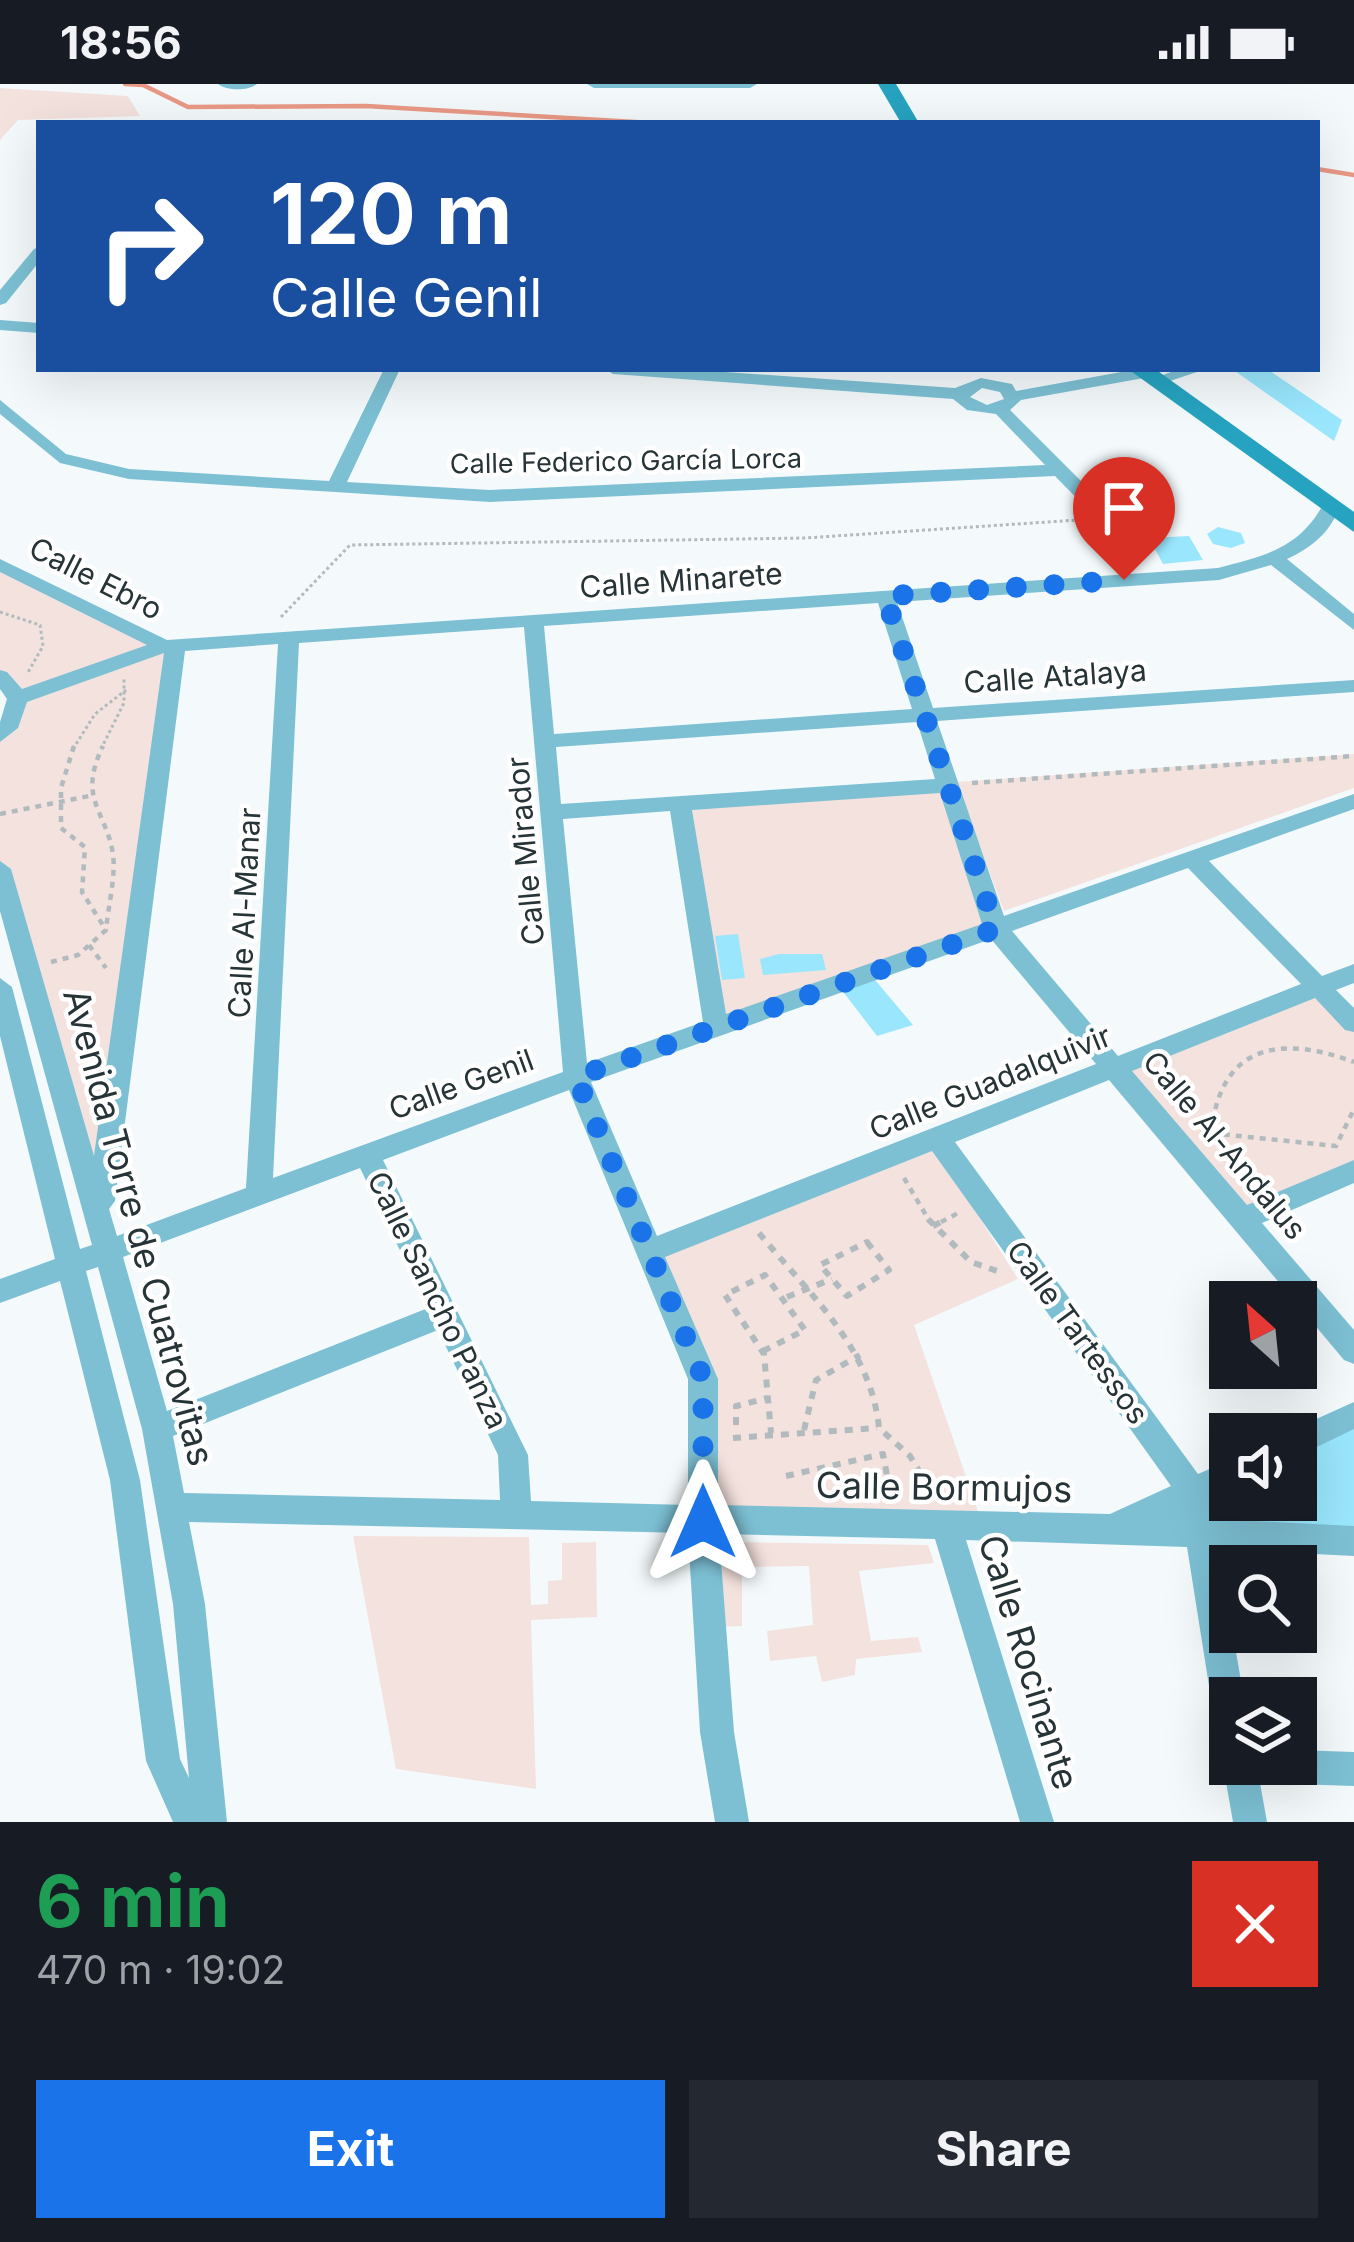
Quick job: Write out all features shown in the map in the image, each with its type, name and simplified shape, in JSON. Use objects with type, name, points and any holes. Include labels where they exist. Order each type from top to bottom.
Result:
[{"type":"street","points":[[225,84],[250,84]]},
{"type":"street","points":[[594,84],[750,84]]},
{"type":"street","points":[[887,84],[908,120]]},
{"type":"street","points":[[0,300],[36,256]]},
{"type":"street","points":[[0,325],[36,328]]},
{"type":"street","points":[[335,487],[391,372]]},
{"type":"street","points":[[666,372],[966,389],[1006,398],[1095,372]]},
{"type":"street","points":[[959,372],[969,405],[1146,374],[1346,517]]},
{"type":"street","points":[[1006,398],[1059,470],[1102,514]]},
{"type":"street","name":"Calle Federico García Lorca","points":[[0,404],[60,458],[90,468],[335,487],[490,496],[599,494],[1059,470]]},
{"type":"street","name":"Calle Minarete","points":[[17,696],[170,646],[1219,574],[1273,557],[1346,517]]},
{"type":"street","points":[[1273,557],[1354,624]]},
{"type":"street","name":"Calle Ebro","points":[[0,565],[170,646]]},
{"type":"street","points":[[885,596],[996,929]]},
{"type":"street","name":"Calle Mirador","points":[[533,620],[576,1077],[703,1378],[703,1522],[717,1732],[732,1822]]},
{"type":"street","name":"Calle Al-Manar","points":[[260,1194],[289,636]]},
{"type":"street","points":[[99,1215],[170,646]]},
{"type":"street","points":[[0,676],[17,696],[11,722],[0,735]]},
{"type":"street","name":"Calle Atalaya","points":[[545,741],[1354,686]]},
{"type":"street","points":[[551,812],[948,784]]},
{"type":"street","name":"Calle Genil","points":[[0,1291],[576,1077],[1354,801]]},
{"type":"street","points":[[680,803],[716,1028]]},
{"type":"street","points":[[1193,859],[1354,1023]]},
{"type":"street","name":"Avenida Torre de Cuatrovitas","points":[[0,869],[158,1429],[173,1508],[210,1822]]},
{"type":"street","name":"Calle Al-Andalus","points":[[996,929],[1354,1351]]},
{"type":"street","name":"Calle Guadalquivir","points":[[650,1251],[1354,973]]},
{"type":"street","points":[[0,987],[124,1480],[163,1761],[191,1822]]},
{"type":"street","name":"Calle Tartessos","points":[[938,1139],[1193,1492]]},
{"type":"street","name":"Calle Sancho Panza","points":[[367,1154],[513,1454],[516,1517]]},
{"type":"street","points":[[1243,1219],[1354,1171]]},
{"type":"street","points":[[158,1429],[445,1314]]},
{"type":"street","points":[[1317,1433],[1354,1415]]},
{"type":"street","points":[[1110,1529],[1209,1484]]},
{"type":"street","points":[[1193,1492],[1224,1677]]},
{"type":"street","name":"Calle Bormujos","points":[[173,1508],[1110,1529],[1354,1541]]},
{"type":"street","name":"Calle Rocinante","points":[[946,1525],[1037,1822]]},
{"type":"street","points":[[1317,1768],[1354,1769]]},
{"type":"street","points":[[1244,1785],[1250,1822]]},
{"type":"path","points":[[246,640],[294,608],[350,545],[538,546],[920,534],[1106,517],[1102,514]]},
{"type":"path","points":[[0,612],[40,625],[44,646],[17,696]]},
{"type":"path","points":[[28,969],[78,955],[106,929],[113,854],[98,821],[92,770],[128,683],[115,664]]},
{"type":"path","points":[[106,929],[87,913],[78,875],[85,847],[61,828],[57,801],[88,720],[101,702],[126,691]]},
{"type":"path","points":[[948,784],[1354,757]]},
{"type":"path","points":[[0,814],[94,795]]},
{"type":"path","points":[[1354,1062],[1298,1051],[1253,1052],[1232,1063],[1212,1107],[1212,1126],[1206,1129],[1336,1146],[1354,1109]]},
{"type":"path","points":[[894,1156],[923,1218],[973,1264],[999,1274]]},
{"type":"path","points":[[744,1214],[860,1355],[880,1402],[879,1428]]},
{"type":"path","points":[[868,1242],[889,1270],[847,1296],[832,1279],[820,1265],[868,1242]]},
{"type":"path","points":[[763,1351],[806,1330],[765,1275],[725,1295],[764,1354],[771,1433]]},
{"type":"path","points":[[787,1297],[832,1279]]},
{"type":"path","points":[[804,1430],[807,1390],[827,1366],[860,1355]]},
{"type":"path","points":[[736,1425],[736,1406],[768,1398]]},
{"type":"path","points":[[703,1442],[804,1430],[879,1428],[921,1473],[946,1525]]},
{"type":"path","points":[[786,1476],[883,1454],[894,1441]]},
{"type":"path","points":[[883,1454],[891,1499]]},
{"type":"shaded area","points":[[0,88],[128,96],[140,116],[18,120],[0,140]]},
{"type":"shaded area","points":[[0,565],[175,646],[99,1215],[0,869],[0,735],[17,710],[0,676]]},
{"type":"shaded area","points":[[1354,754],[1354,788],[1004,911],[956,782]]},
{"type":"shaded area","points":[[948,785],[996,929],[716,1028],[680,803]]},
{"type":"shaded area","points":[[1319,987],[1354,1023],[1354,1171],[1243,1219],[1117,1068]]},
{"type":"shaded area","points":[[934,1145],[1018,1279],[914,1325],[983,1526],[703,1522],[703,1379],[649,1251]]},
{"type":"shaded area","points":[[353,1536],[529,1537],[531,1605],[548,1604],[548,1581],[562,1580],[562,1543],[596,1542],[597,1617],[531,1620],[536,1789],[396,1769]]},
{"type":"shaded area","points":[[722,1542],[928,1545],[934,1563],[859,1571],[871,1641],[918,1637],[922,1652],[856,1659],[855,1675],[822,1682],[816,1656],[770,1661],[767,1631],[813,1625],[809,1566],[742,1567],[742,1626],[721,1627]]},
{"type":"building","points":[[1236,372],[1271,372],[1342,420],[1334,441]]},
{"type":"building","points":[[1218,527],[1241,533],[1245,543],[1231,548],[1213,544],[1207,534]]},
{"type":"building","points":[[1189,536],[1203,560],[1163,564],[1149,538]]},
{"type":"building","points":[[738,934],[745,978],[722,980],[715,936]]},
{"type":"building","points":[[822,954],[826,970],[763,975],[760,959]]},
{"type":"building","points":[[870,974],[913,1025],[877,1036],[838,985]]},
{"type":"building","points":[[1354,1415],[1354,1539],[1196,1532],[1193,1492],[1209,1484],[1209,1521],[1317,1521],[1317,1433]]},
{"type":"waterway","points":[[125,84],[143,85],[188,107],[366,106],[602,120]]},
{"type":"waterway","points":[[1320,169],[1354,175]]},
{"type":"route","points":[[703,1522],[703,1378],[576,1077],[996,929],[885,596],[1124,580]]}]
